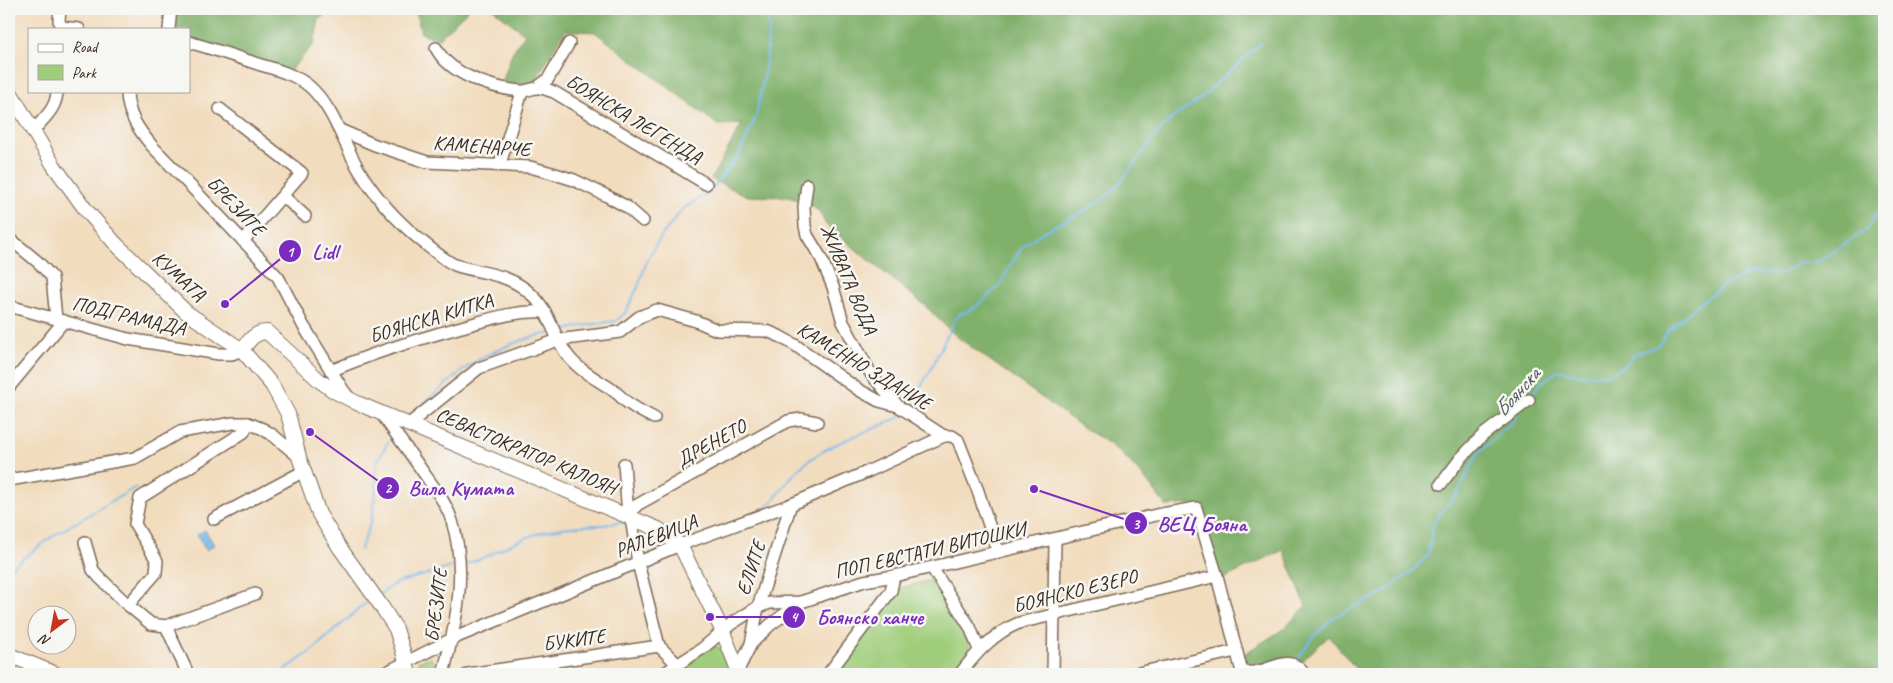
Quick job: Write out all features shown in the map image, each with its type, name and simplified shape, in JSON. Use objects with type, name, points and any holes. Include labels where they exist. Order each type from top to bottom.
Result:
[{"type":"main road","name":"КУМАТА","points":[[9,90],[54,166],[86,210],[115,243],[186,312],[242,350],[272,385],[288,414],[299,457],[319,514],[396,629],[408,668]]},
{"type":"main road","name":"СЕВАСТОКРАТОР КАЛОЯН","points":[[242,350],[250,338],[261,332],[266,332],[320,381],[351,400],[658,528],[680,545],[723,632],[738,672]]},
{"type":"main road","points":[[9,655],[56,674]]},
{"type":"street","points":[[60,9],[59,21],[62,28]]},
{"type":"street","points":[[169,28],[170,9]]},
{"type":"street","points":[[190,42],[236,56],[299,79],[310,87],[320,98],[340,130],[341,137],[359,171],[377,197],[399,220],[437,254],[456,265],[481,270],[509,280],[534,296],[545,312],[565,352],[577,366],[618,394],[630,405],[654,418]]},
{"type":"street","points":[[538,87],[548,80],[569,43]]},
{"type":"street","points":[[436,48],[444,60],[468,76],[480,82],[522,92],[500,164]]},
{"type":"street","name":"БОЯНСКА ЛЕГЕНДА","points":[[522,92],[538,87],[554,92],[706,184]]},
{"type":"street","points":[[34,130],[50,112],[58,92]]},
{"type":"street","name":"БРЕЗИТЕ","points":[[127,92],[130,113],[136,126],[146,139],[278,277],[303,325],[351,400]]},
{"type":"street","points":[[220,109],[302,173],[243,241]]},
{"type":"street","name":"КАМЕНАРЧЕ","points":[[340,130],[375,145],[427,162],[530,166],[574,180],[620,203],[643,221]]},
{"type":"street","name":"ЖИВАТА ВОДА","points":[[807,185],[804,207],[807,235],[821,258],[833,288],[843,322],[871,374],[898,406]]},
{"type":"street","points":[[283,196],[305,216]]},
{"type":"street","points":[[9,238],[38,262],[52,277],[60,320],[9,387]]},
{"type":"street","name":"ПОДГРАМАДА","points":[[9,306],[128,339],[219,354],[232,354],[242,350]]},
{"type":"street","name":"КАМЕННО ЗДАНИЕ","points":[[558,340],[620,332],[639,317],[657,310],[696,321],[717,330],[766,331],[779,336],[859,390],[879,401],[898,406],[944,436],[952,436],[960,442],[993,532],[998,552]]},
{"type":"street","name":"БОЯНСКА КИТКА","points":[[331,371],[354,360],[487,318],[521,312],[545,312]]},
{"type":"street","points":[[408,424],[479,368],[558,340]]},
{"type":"street","points":[[1441,484],[1461,458],[1483,435],[1529,400]]},
{"type":"street","name":"БРЕЗИТЕ","points":[[381,413],[438,492],[452,520],[460,565],[452,639],[443,674]]},
{"type":"street","name":"ДРЕНЕТО","points":[[628,515],[637,505],[788,422],[801,418],[817,422]]},
{"type":"street","points":[[9,480],[135,458],[180,432],[233,423],[248,423],[274,436],[299,457]]},
{"type":"street","points":[[129,603],[156,573],[157,561],[135,524],[140,498],[244,432],[248,423]]},
{"type":"street","name":"РАЛЕВИЦА","points":[[383,674],[408,668],[452,639],[680,545],[791,504],[876,468],[944,436]]},
{"type":"street","points":[[624,464],[628,515],[632,524],[638,562],[660,646],[678,665]]},
{"type":"street","points":[[214,519],[304,472]]},
{"type":"street","name":"ЕЛИТЕ","points":[[751,644],[758,607],[791,504]]},
{"type":"street","name":"ПОП ЕВСТАТИ ВИТОШКИ","points":[[663,674],[723,632],[731,624],[758,607],[770,603],[801,602],[864,581],[1056,540],[1156,514],[1196,508],[1218,576]]},
{"type":"street","points":[[1053,674],[1056,540]]},
{"type":"street","points":[[85,542],[93,570],[98,577],[152,624],[166,626],[255,594]]},
{"type":"street","points":[[932,568],[970,627],[979,650]]},
{"type":"street","points":[[828,674],[891,591],[894,576]]},
{"type":"street","points":[[1218,576],[1242,673],[1261,671],[1281,663],[1288,663],[1296,666],[1304,674]]},
{"type":"street","name":"БОЯНСКО ЕЗЕРО","points":[[960,674],[979,650],[1010,626],[1218,576]]},
{"type":"street","points":[[738,672],[751,644],[770,625],[801,602]]},
{"type":"street","points":[[166,626],[188,674]]},
{"type":"street","name":"БУКИТЕ","points":[[468,674],[518,671],[660,646]]},
{"type":"street","points":[[1134,674],[1236,651]]},
{"type":"green space","points":[[171,9],[333,9],[319,19],[314,44],[287,74],[190,42],[190,28],[169,28]]},
{"type":"green space","points":[[415,9],[469,9],[438,39],[421,33]]},
{"type":"green space","points":[[493,9],[1837,9],[1840,12],[1856,14],[1860,9],[1884,9],[1884,674],[1360,674],[1329,636],[1301,664],[1280,658],[1247,670],[1241,656],[1285,628],[1306,606],[1283,550],[1221,580],[1193,504],[1166,506],[1141,474],[1122,454],[956,336],[923,304],[826,225],[819,211],[805,202],[788,197],[748,196],[711,179],[742,124],[718,125],[595,32],[565,30],[532,86],[501,86],[512,53],[525,34]]},
{"type":"green space","points":[[935,579],[960,619],[968,636],[969,646],[967,655],[956,674],[833,674],[898,589]]},
{"type":"green space","points":[[715,646],[725,653],[730,674],[682,674],[701,654]]},
{"type":"green space","points":[[430,657],[439,671],[438,674],[432,674],[431,665],[423,665],[423,674],[420,674],[418,662]]},
{"type":"water","points":[[205,530],[214,545],[206,550],[197,535]]},
{"type":"waterway","points":[[559,332],[581,326],[616,321],[625,313],[638,287],[648,258],[662,235],[683,209],[710,191],[739,155],[756,117],[765,70],[769,29],[767,9]]},
{"type":"waterway","points":[[1879,9],[1884,31]]},
{"type":"waterway","points":[[909,407],[930,371],[953,323],[959,315],[976,307],[1000,285],[1024,245],[1041,233],[1086,210],[1110,193],[1171,119],[1201,98],[1261,43]]},
{"type":"waterway","name":"Боянска","points":[[1530,397],[1540,384],[1558,370],[1581,375],[1611,374],[1628,362],[1634,354],[1658,346],[1668,331],[1701,302],[1725,285],[1749,273],[1781,274],[1800,262],[1814,264],[1865,231],[1884,203]]},
{"type":"waterway","points":[[413,413],[453,378],[475,362],[518,342],[552,333]]},
{"type":"waterway","points":[[764,509],[797,471],[813,457],[837,444],[902,416]]},
{"type":"waterway","name":"Боянска","points":[[1296,661],[1314,636],[1332,619],[1382,594],[1412,571],[1428,555],[1434,521],[1457,494],[1479,452],[1516,417]]},
{"type":"waterway","points":[[360,550],[371,522],[376,489],[376,464],[388,442]]},
{"type":"waterway","points":[[9,569],[53,536],[136,487]]},
{"type":"waterway","points":[[465,564],[483,558],[523,539],[555,529],[624,523]]},
{"type":"waterway","points":[[380,594],[396,583],[455,566]]},
{"type":"waterway","points":[[279,674],[310,652],[370,600]]},
{"type":"waterway","name":"Боянска","points":[[1286,674],[1290,668]]},
{"type":"place","name":"Lidl","points":[[225,304]]},
{"type":"place","name":"Вила Кумата","points":[[310,432]]},
{"type":"place","name":"ВЕЦ Бояна","points":[[1034,489]]},
{"type":"place","name":"Боянско ханче","points":[[710,617]]}]
